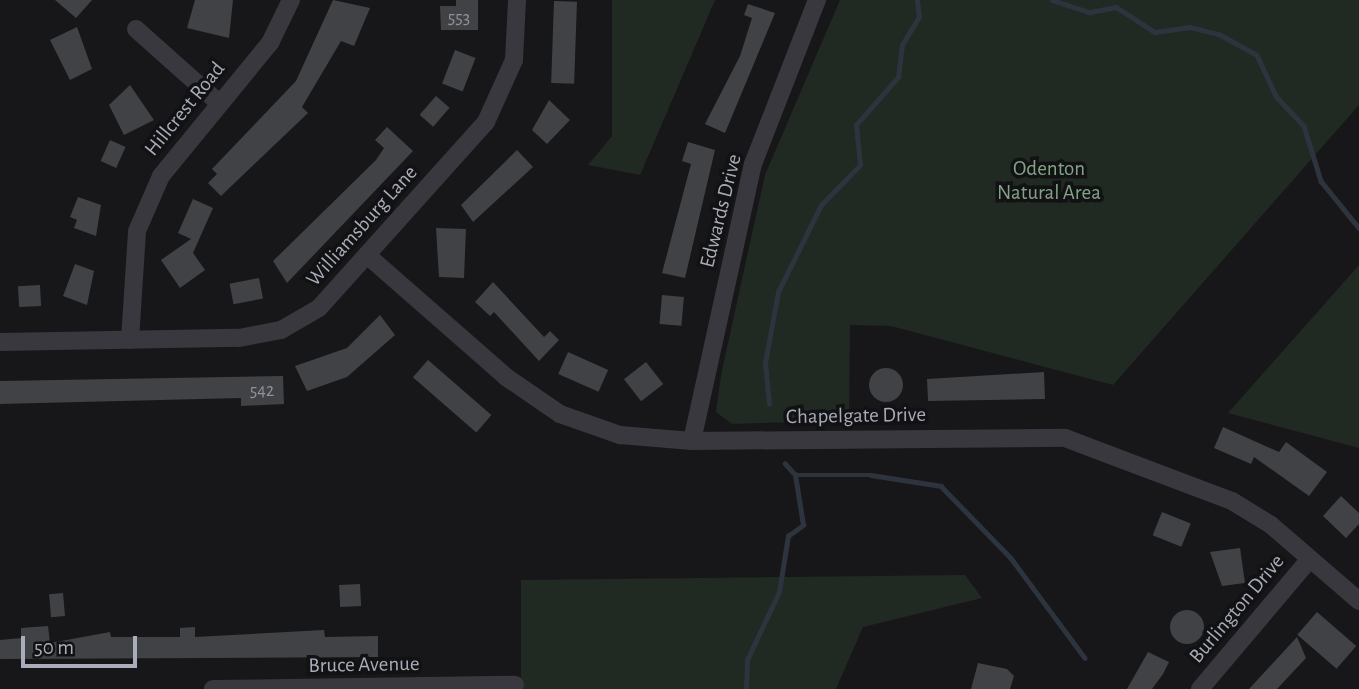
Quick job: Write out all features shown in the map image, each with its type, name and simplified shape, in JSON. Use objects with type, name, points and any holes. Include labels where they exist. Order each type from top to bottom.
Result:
[{"type":"street","name":"Hillcrest Road","points":[[130,341],[137,231],[161,176],[218,102],[270,43],[291,0]]},
{"type":"street","name":"Williamsburg Lane","points":[[0,342],[239,338],[281,330],[319,308],[486,122],[514,60],[517,0]]},
{"type":"street","name":"Edwards Drive","points":[[692,441],[753,164],[817,0]]},
{"type":"street","points":[[136,29],[218,102]]},
{"type":"street","name":"Chapelgate Drive","points":[[368,256],[506,377],[560,414],[620,435],[692,441],[1065,438],[1233,500],[1310,559],[1359,601]]},
{"type":"street","name":"Burlington Drive","points":[[1200,689],[1310,559]]},
{"type":"street","name":"Bruce Avenue","points":[[213,689],[514,685]]},
{"type":"green space","points":[[612,0],[715,0],[640,175],[588,165],[612,136]]},
{"type":"green space","name":"Odenton Natural Area","points":[[840,0],[1359,0],[1359,105],[1113,385],[891,326],[850,325],[849,420],[732,424],[716,412],[721,375],[765,175]]},
{"type":"green space","points":[[1359,265],[1359,448],[1228,413]]},
{"type":"green space","points":[[965,575],[982,598],[863,627],[836,689],[521,689],[521,580]]},
{"type":"building","points":[[55,0],[92,0],[76,18]]},
{"type":"building","points":[[195,0],[233,0],[229,38],[187,28]]},
{"type":"building","points":[[333,0],[370,8],[354,46],[341,41],[302,107],[308,113],[221,196],[208,183],[217,174],[212,169],[296,81]]},
{"type":"building","points":[[456,0],[478,0],[478,30],[441,30],[440,6],[456,6]]},
{"type":"building","points":[[554,1],[577,2],[574,84],[551,83]]},
{"type":"building","points":[[748,4],[775,13],[725,133],[705,124],[740,56],[752,18],[744,15]]},
{"type":"building","points":[[77,27],[92,69],[70,80],[50,40]]},
{"type":"building","points":[[455,50],[476,58],[463,91],[442,84]]},
{"type":"building","points":[[130,85],[154,120],[124,135],[109,105]]},
{"type":"building","points":[[436,96],[450,108],[433,127],[420,115]]},
{"type":"building","points":[[549,100],[570,120],[547,144],[532,130]]},
{"type":"building","points":[[387,127],[413,151],[287,283],[273,261],[376,160],[384,148],[375,140]]},
{"type":"building","points":[[110,140],[126,147],[116,168],[101,161]]},
{"type":"building","points":[[688,142],[715,150],[685,278],[662,273],[691,164],[682,161]]},
{"type":"building","points":[[517,150],[533,167],[473,222],[461,205]]},
{"type":"building","points":[[78,197],[101,205],[96,236],[74,228],[77,220],[70,217]]},
{"type":"building","points":[[193,199],[213,208],[193,253],[205,270],[180,288],[161,260],[191,239],[178,233]]},
{"type":"building","points":[[436,228],[466,229],[464,278],[439,277]]},
{"type":"building","points":[[75,264],[94,271],[87,305],[63,296]]},
{"type":"building","points":[[259,278],[263,299],[234,304],[230,284]]},
{"type":"building","points":[[493,282],[544,337],[550,331],[559,340],[539,361],[494,312],[490,316],[475,302]]},
{"type":"building","points":[[40,285],[41,306],[19,307],[18,286]]},
{"type":"building","points":[[662,295],[684,297],[681,326],[659,324]]},
{"type":"building","points":[[380,315],[395,335],[347,377],[307,391],[295,366],[347,348]]},
{"type":"building","points":[[568,352],[608,370],[598,392],[558,374]]},
{"type":"building","points":[[428,360],[491,415],[476,432],[413,377]]},
{"type":"building","points":[[646,362],[663,384],[641,401],[624,379]]},
{"type":"building","points":[[886,368],[898,373],[903,385],[898,397],[886,402],[874,397],[869,385],[874,373]]},
{"type":"building","points":[[1044,372],[1045,399],[928,401],[927,379]]},
{"type":"building","points":[[283,376],[284,404],[241,406],[241,398],[0,404],[0,381]]},
{"type":"building","points":[[1223,427],[1279,452],[1286,442],[1327,472],[1309,496],[1254,457],[1251,464],[1214,448]]},
{"type":"building","points":[[1341,496],[1359,513],[1359,524],[1346,538],[1323,516]]},
{"type":"building","points":[[1162,512],[1191,524],[1181,547],[1153,535]]},
{"type":"building","points":[[1240,548],[1245,583],[1222,586],[1210,552]]},
{"type":"building","points":[[360,584],[361,606],[340,607],[339,585]]},
{"type":"building","points":[[63,593],[65,616],[51,617],[49,594]]},
{"type":"building","points":[[1187,610],[1199,615],[1204,627],[1199,639],[1187,644],[1175,639],[1170,627],[1175,615]]},
{"type":"building","points":[[1317,612],[1356,646],[1337,669],[1297,635]]},
{"type":"building","points":[[48,626],[50,643],[110,632],[111,637],[180,637],[180,628],[195,627],[195,637],[324,630],[325,637],[378,636],[378,657],[0,659],[0,640],[21,638],[21,628]]},
{"type":"building","points":[[1297,637],[1306,658],[1277,689],[1249,689]]},
{"type":"building","points":[[1148,652],[1169,662],[1163,674],[1152,689],[1127,689]]},
{"type":"building","points":[[978,663],[1007,669],[1014,676],[1010,689],[971,689]]},
{"type":"waterway","points":[[769,404],[765,363],[778,292],[821,205],[860,165],[856,125],[898,77],[902,45],[919,17],[917,0]]},
{"type":"waterway","points":[[1052,0],[1090,12],[1116,7],[1155,32],[1190,27],[1219,34],[1257,55],[1276,96],[1304,126],[1321,181],[1359,228]]},
{"type":"waterway","points":[[746,689],[747,660],[779,592],[788,536],[803,525],[795,475],[785,464]]},
{"type":"waterway","points":[[795,475],[871,475],[941,486],[1011,558],[1085,658]]}]
